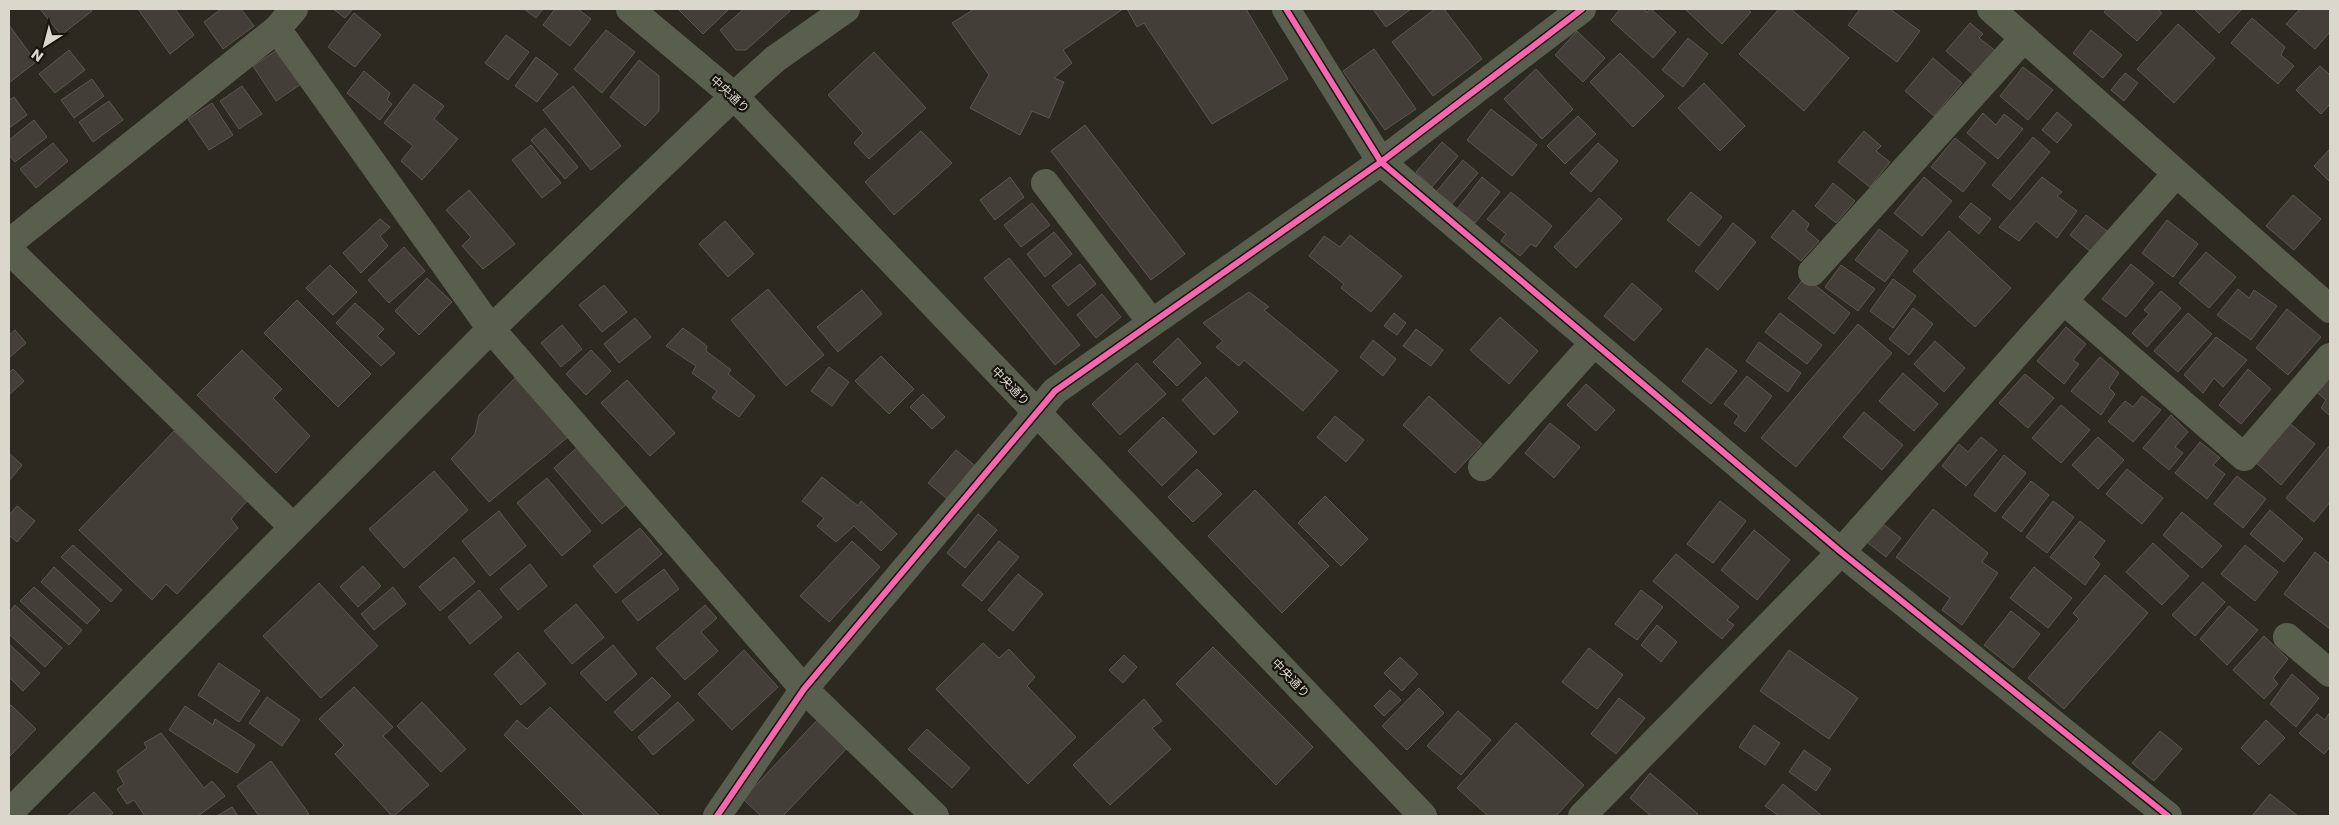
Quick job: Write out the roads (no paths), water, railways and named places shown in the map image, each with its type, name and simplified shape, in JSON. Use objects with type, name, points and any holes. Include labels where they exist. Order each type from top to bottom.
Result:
[{"type":"street","points":[[9,243],[277,30],[294,9]]},
{"type":"street","name":"中央通り","points":[[630,9],[734,96],[1423,816]]},
{"type":"street","points":[[9,813],[491,329],[775,59],[846,9]]},
{"type":"street","points":[[1286,9],[1381,162],[1841,552],[2168,816]]},
{"type":"street","points":[[717,816],[804,689],[1055,391],[1381,162],[1582,9]]},
{"type":"street","points":[[1991,9],[2330,309]]},
{"type":"street","points":[[277,30],[491,329],[804,689],[935,816]]},
{"type":"street","points":[[1812,272],[2024,38]]},
{"type":"street","points":[[1582,816],[1841,552],[2176,174]]},
{"type":"street","points":[[1045,183],[1152,323]]},
{"type":"street","points":[[9,250],[293,527]]},
{"type":"street","points":[[2064,301],[2244,457],[2330,357]]},
{"type":"street","points":[[1482,467],[1594,343]]},
{"type":"street","points":[[2287,637],[2330,673]]}]
